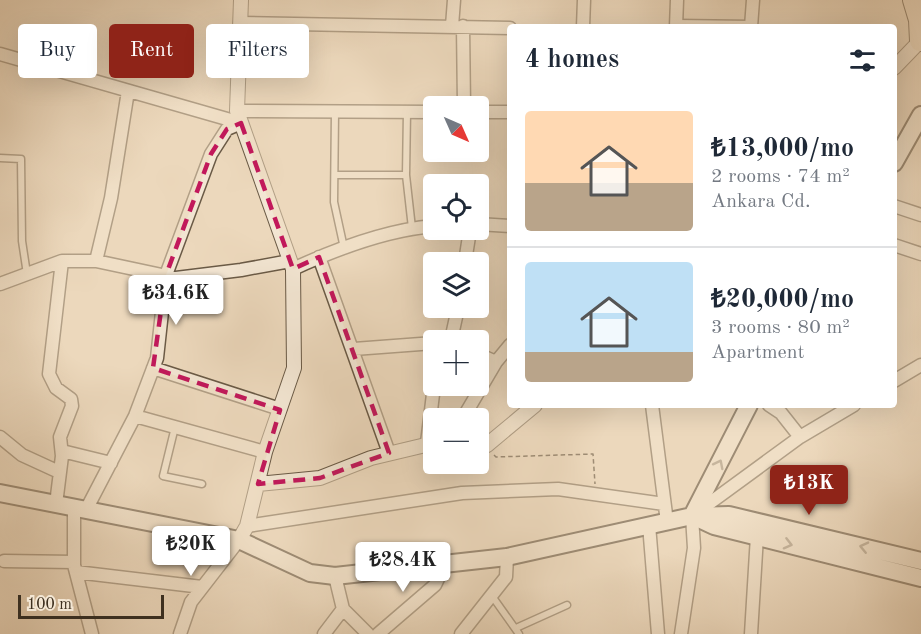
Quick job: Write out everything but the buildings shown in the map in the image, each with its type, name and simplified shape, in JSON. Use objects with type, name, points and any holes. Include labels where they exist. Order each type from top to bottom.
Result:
[{"type":"highway","points":[[913,0],[919,20],[920,40]]},
{"type":"main road","points":[[897,160],[916,139],[921,115]]},
{"type":"main road","points":[[692,516],[747,408]]},
{"type":"main road","points":[[0,493],[80,509],[243,533],[310,573],[335,576],[507,557],[692,516],[729,515],[921,561]]},
{"type":"main road","points":[[692,516],[714,526],[921,578]]},
{"type":"street","points":[[180,634],[190,603],[243,533],[265,452],[294,368],[291,265],[239,117],[241,0]]},
{"type":"street","points":[[454,0],[463,96]]},
{"type":"street","points":[[583,24],[584,0]]},
{"type":"street","points":[[676,24],[677,0]]},
{"type":"street","points":[[751,24],[753,0]]},
{"type":"street","points":[[240,23],[507,28]]},
{"type":"street","points":[[897,65],[920,40]]},
{"type":"street","points":[[0,54],[128,91],[239,117],[335,112],[423,112]]},
{"type":"street","points":[[96,261],[111,198],[128,91]]},
{"type":"street","points":[[489,112],[507,112]]},
{"type":"street","points":[[92,634],[75,567],[80,509],[111,463],[135,416],[157,358],[166,275],[211,154],[227,129],[239,117]]},
{"type":"street","points":[[897,207],[921,215]]},
{"type":"street","points":[[489,225],[507,226]]},
{"type":"street","points":[[0,284],[62,261],[96,261],[176,278],[291,265],[412,228],[423,227]]},
{"type":"street","points":[[897,246],[921,254]]},
{"type":"street","points":[[319,257],[354,349],[389,453]]},
{"type":"street","points":[[56,504],[62,451],[60,437],[72,402],[53,384],[49,374],[62,261]]},
{"type":"street","points":[[354,349],[423,344]]},
{"type":"street","points":[[469,408],[496,362],[507,349]]},
{"type":"street","points":[[489,359],[496,362]]},
{"type":"street","points":[[897,379],[921,365]]},
{"type":"street","points":[[153,368],[280,410]]},
{"type":"street","points":[[489,440],[531,408]]},
{"type":"street","points":[[652,408],[667,522]]},
{"type":"street","points":[[774,408],[781,413],[800,437]]},
{"type":"street","points":[[681,634],[694,548],[692,516],[800,437],[849,408]]},
{"type":"street","points":[[135,416],[265,452]]},
{"type":"street","points":[[0,437],[22,455],[59,472]]},
{"type":"street","points":[[258,484],[320,478],[389,453],[423,445]]},
{"type":"street","points":[[62,451],[111,463]]},
{"type":"street","points":[[243,533],[462,493],[558,489],[664,504]]},
{"type":"street","points":[[649,525],[658,634]]},
{"type":"street","points":[[751,634],[757,536]]},
{"type":"street","points":[[461,634],[506,576],[507,557]]},
{"type":"street","points":[[4,561],[75,567],[202,587]]},
{"type":"street","points":[[378,634],[435,585],[445,564]]},
{"type":"street","points":[[335,576],[343,609],[368,634]]},
{"type":"street","points":[[324,634],[343,609]]},
{"type":"lane","points":[[335,112],[335,215],[344,249]]},
{"type":"lane","points":[[407,112],[405,175],[412,228]]},
{"type":"lane","points":[[0,158],[21,159],[22,241],[27,274]]},
{"type":"lane","points":[[335,175],[405,175]]},
{"type":"lane","points":[[175,427],[163,476],[201,484]]},
{"type":"lane","points":[[492,596],[517,631],[567,605]]},
{"type":"path","points":[[489,451],[496,458],[593,454],[597,493]]},
{"type":"highlighted area","points":[[241,123],[293,269],[319,257],[389,453],[320,478],[258,484],[280,410],[153,368],[166,275],[211,154],[227,129]]}]
